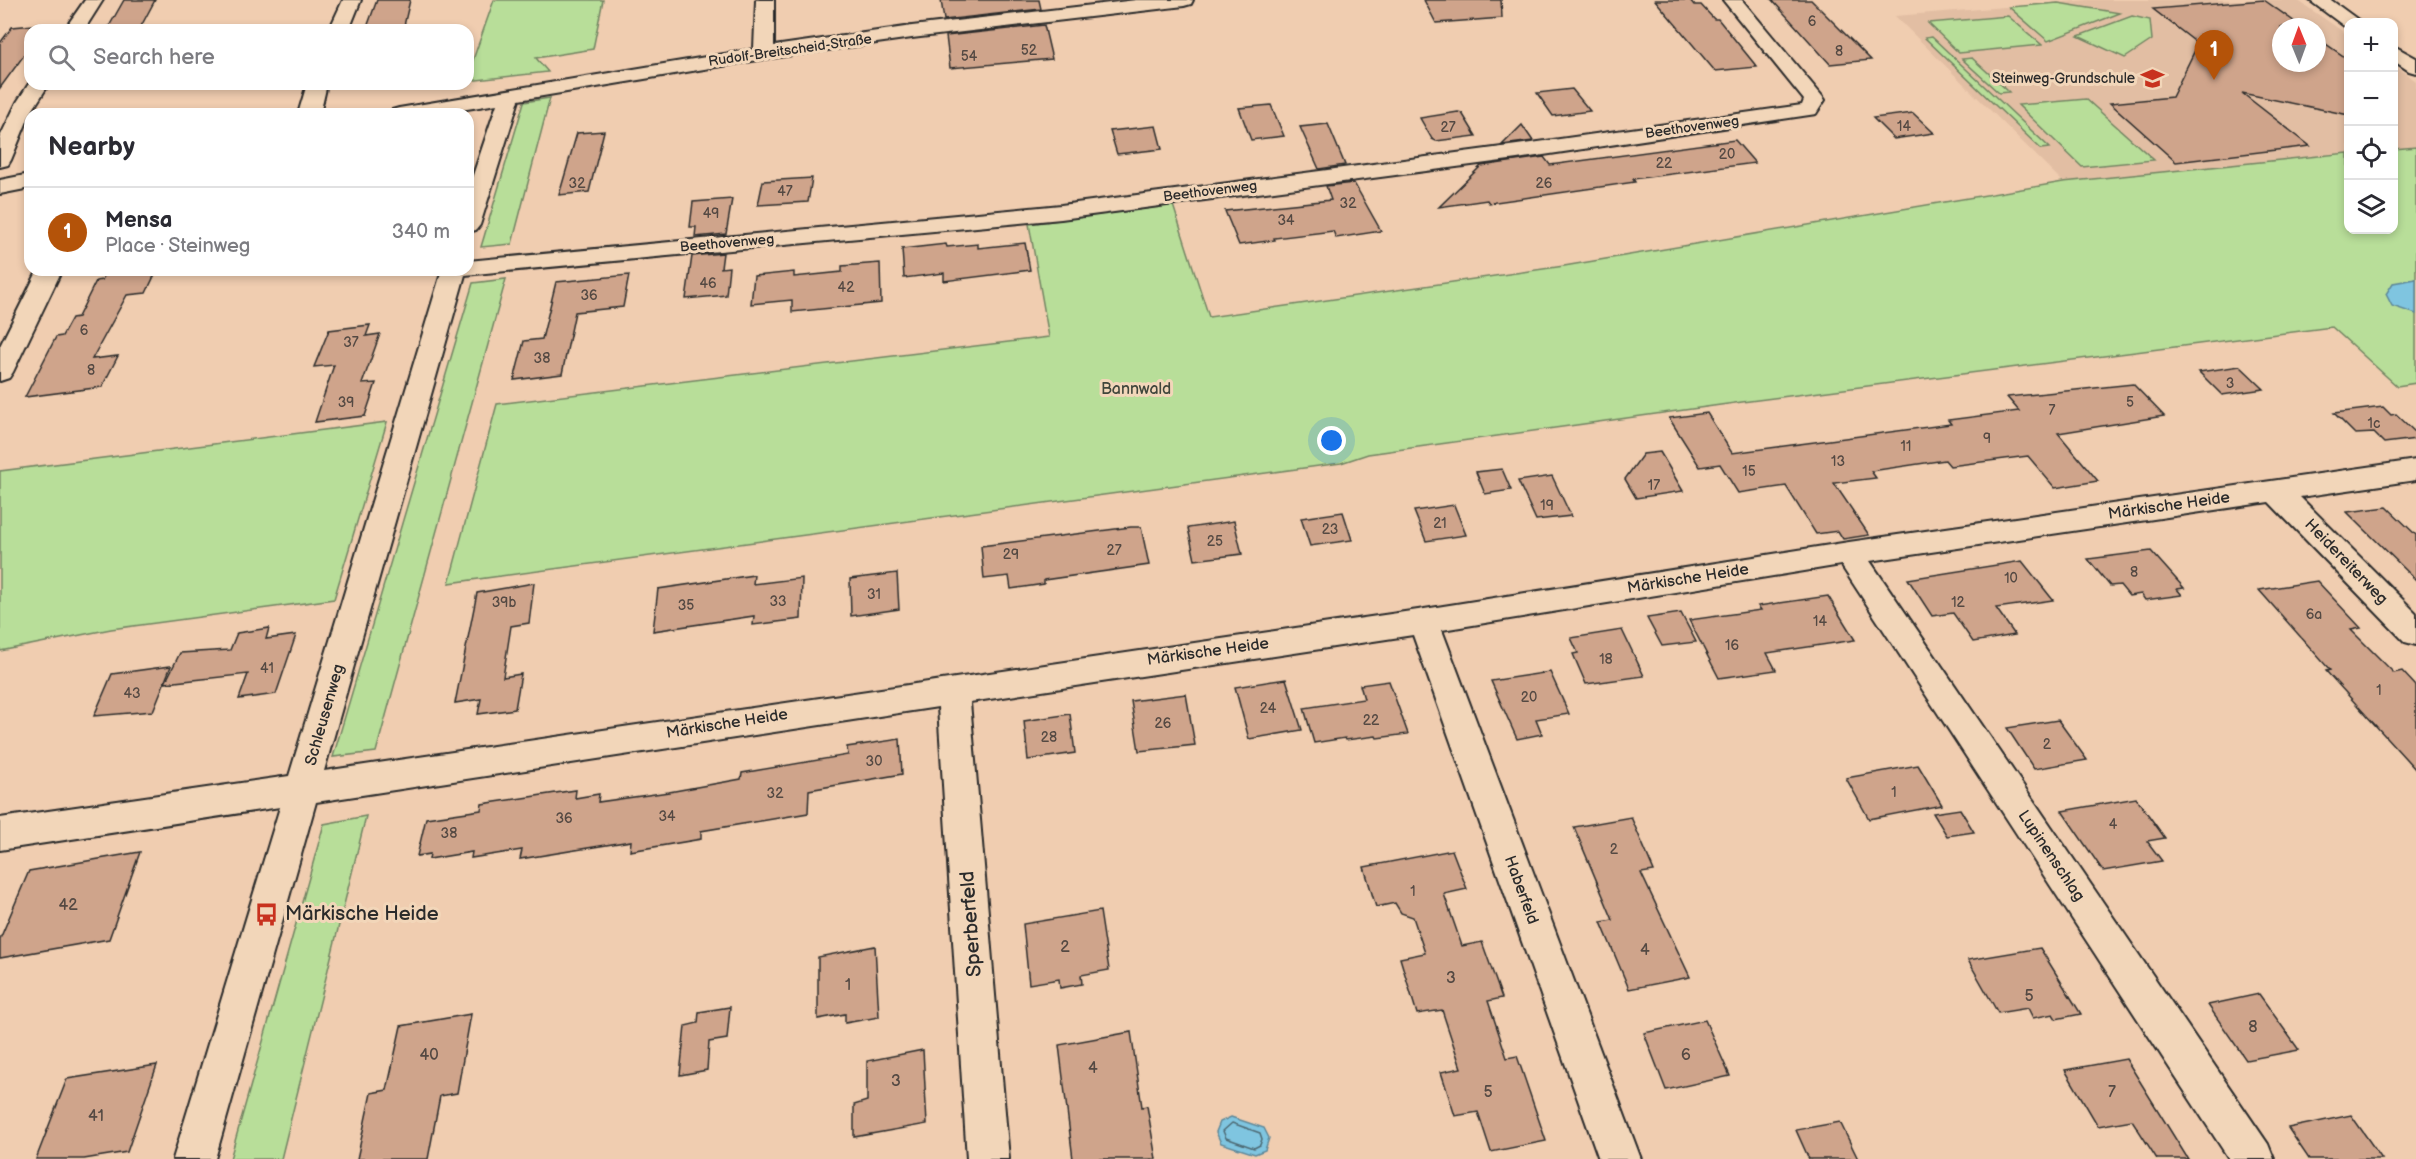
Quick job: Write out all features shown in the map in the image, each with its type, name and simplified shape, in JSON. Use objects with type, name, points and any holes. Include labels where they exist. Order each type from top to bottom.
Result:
[{"type":"street","points":[[78,24],[94,0]]},
{"type":"street","points":[[342,24],[352,0]]},
{"type":"street","points":[[764,53],[765,0]]},
{"type":"street","name":"Rudolf-Breitscheid-Straße","points":[[436,108],[764,53],[1088,5],[1184,0]]},
{"type":"street","name":"Beethovenweg","points":[[474,267],[1061,212],[1517,152],[1809,110],[1815,100],[1732,0]]},
{"type":"street","points":[[2318,0],[2345,18]]},
{"type":"street","points":[[2398,55],[2416,67]]},
{"type":"street","points":[[24,108],[35,90]]},
{"type":"street","points":[[311,108],[315,90]]},
{"type":"street","points":[[474,207],[510,96]]},
{"type":"street","points":[[0,160],[24,108]]},
{"type":"street","points":[[0,207],[14,184]]},
{"type":"street","points":[[0,372],[47,276]]},
{"type":"street","name":"Schleusenweg","points":[[194,1159],[452,276]]},
{"type":"street","name":"Märkische Heide","points":[[0,834],[1423,621],[1849,553],[2416,470]]},
{"type":"street","name":"Heidereiterweg","points":[[2276,491],[2416,633]]},
{"type":"street","name":"Lupinenschlag","points":[[1849,553],[2253,1159]]},
{"type":"street","name":"Haberfeld","points":[[1423,621],[1620,1159]]},
{"type":"street","name":"Sperberfeld","points":[[953,690],[988,1159]]},
{"type":"shaded area","name":"Steinweg-Grundschule","points":[[2088,0],[2297,0],[2323,18],[2272,18],[2272,72],[2326,72],[2326,20],[2344,32],[2344,153],[2063,182],[1895,16]]},
{"type":"shaded area","points":[[2398,68],[2416,81],[2416,147],[2398,149]]},
{"type":"green space","points":[[494,0],[603,0],[593,49],[536,58],[548,72],[474,80],[474,57]]},
{"type":"green space","points":[[2058,3],[2120,13],[2048,41],[2009,7]]},
{"type":"green space","points":[[2008,16],[2042,45],[1959,53],[1928,23]]},
{"type":"green space","points":[[2132,16],[2150,20],[2152,40],[2125,58],[2078,36]]},
{"type":"green space","points":[[1932,37],[2050,148],[2041,149],[1925,38]]},
{"type":"green space","points":[[1972,58],[2009,92],[1999,93],[1962,59]]},
{"type":"green space","points":[[550,98],[512,244],[481,247],[524,102]]},
{"type":"green space","points":[[2086,99],[2154,160],[2082,167],[2018,105]]},
{"type":"green space","name":"Bannwald","points":[[2416,147],[2416,383],[2397,386],[2332,327],[1742,402],[1368,454],[1341,463],[449,583],[497,404],[1049,337],[1029,224],[1173,205],[1209,317],[1564,266],[2063,182],[2344,153],[2344,234],[2398,234],[2398,149]]},
{"type":"green space","points":[[506,279],[376,752],[333,757],[473,283]]},
{"type":"green space","points":[[387,422],[334,599],[111,629],[0,651],[0,471]]},
{"type":"green space","points":[[366,816],[281,1159],[230,1159],[324,824]]},
{"type":"water","points":[[2416,279],[2416,314],[2392,306],[2386,294],[2393,283]]},
{"type":"water","points":[[1231,1117],[1264,1128],[1269,1138],[1265,1150],[1255,1154],[1221,1143],[1216,1132],[1220,1122]]},
{"type":"building","points":[[124,0],[155,0],[142,24],[110,24]]},
{"type":"building","points":[[377,0],[410,0],[404,24],[368,24]]},
{"type":"building","points":[[941,0],[1039,0],[1041,9],[944,20]]},
{"type":"building","points":[[1424,0],[1501,0],[1502,18],[1436,23]]},
{"type":"building","points":[[1655,0],[1690,0],[1694,5],[1701,5],[1714,19],[1718,19],[1757,67],[1715,71]]},
{"type":"building","points":[[1772,0],[1811,0],[1871,60],[1830,64]]},
{"type":"building","points":[[2264,0],[2289,18],[2272,18],[2272,72],[2326,72],[2326,44],[2344,57],[2344,114],[2242,93],[2310,146],[2176,162],[2110,103],[2172,97],[2198,44],[2153,9]]},
{"type":"building","points":[[1044,25],[1052,59],[950,68],[946,36]]},
{"type":"building","points":[[24,26],[24,55],[0,88],[0,43],[12,27]]},
{"type":"building","points":[[1572,89],[1590,111],[1553,116],[1537,93]]},
{"type":"building","points":[[1271,105],[1284,136],[1251,140],[1239,108]]},
{"type":"building","points":[[1462,113],[1476,136],[1436,141],[1432,139],[1420,118]]},
{"type":"building","points":[[1913,113],[1934,133],[1894,139],[1873,118]]},
{"type":"building","points":[[1328,124],[1345,165],[1319,169],[1300,127]]},
{"type":"building","points":[[1522,125],[1533,141],[1502,145]]},
{"type":"building","points":[[1156,126],[1162,149],[1117,154],[1110,131]]},
{"type":"building","points":[[604,131],[589,192],[559,195],[577,133]]},
{"type":"building","points":[[1735,140],[1755,163],[1633,179],[1635,182],[1489,203],[1487,200],[1439,207],[1481,166],[1544,157],[1550,165]]},
{"type":"building","points":[[812,178],[808,202],[758,205],[763,181]]},
{"type":"building","points":[[1354,183],[1381,231],[1336,238],[1333,231],[1239,245],[1225,211],[1331,200],[1326,186]]},
{"type":"building","points":[[732,199],[726,234],[695,237],[696,227],[690,227],[693,202]]},
{"type":"building","points":[[1025,243],[1030,270],[944,281],[944,273],[904,278],[902,249],[946,244],[947,247],[978,244],[978,248]]},
{"type":"building","points":[[723,253],[721,268],[729,267],[726,295],[686,299],[692,256]]},
{"type":"building","points":[[880,263],[881,303],[792,312],[792,300],[751,304],[754,276],[794,272],[794,277],[842,272],[842,266]]},
{"type":"building","points":[[629,275],[623,307],[575,312],[562,374],[514,380],[524,341],[542,339],[556,282]]},
{"type":"building","points":[[104,276],[154,276],[146,293],[127,295],[92,359],[118,356],[102,387],[25,397],[56,337],[62,336],[72,318],[78,317],[96,281],[102,280]]},
{"type":"building","points":[[370,325],[366,336],[380,334],[362,384],[376,383],[365,416],[315,422],[334,365],[314,367],[329,330]]},
{"type":"building","points":[[2240,366],[2264,389],[2222,395],[2199,372]]},
{"type":"building","points":[[2133,384],[2164,416],[2058,433],[2098,481],[2055,488],[2028,456],[1950,466],[1945,460],[1871,471],[1876,478],[1834,483],[1869,535],[1843,539],[1838,531],[1816,534],[1786,486],[1738,493],[1720,464],[1700,467],[1669,418],[1707,413],[1732,453],[1951,424],[1948,420],[2019,411],[2007,397]]},
{"type":"building","points":[[2383,407],[2391,415],[2396,414],[2416,433],[2416,439],[2384,443],[2374,433],[2355,434],[2334,413]]},
{"type":"building","points":[[1660,452],[1683,491],[1636,498],[1625,479],[1643,454]]},
{"type":"building","points":[[1502,469],[1511,490],[1485,494],[1476,472]]},
{"type":"building","points":[[1552,476],[1571,516],[1536,520],[1518,481]]},
{"type":"building","points":[[1454,505],[1466,535],[1426,541],[1414,511]]},
{"type":"building","points":[[2387,507],[2416,535],[2416,580],[2347,512]]},
{"type":"building","points":[[1343,512],[1352,540],[1310,546],[1301,518]]},
{"type":"building","points":[[1234,521],[1242,554],[1195,560],[1188,528]]},
{"type":"building","points":[[1141,527],[1149,565],[1044,580],[1044,584],[1011,589],[1009,576],[984,579],[981,546]]},
{"type":"building","points":[[2151,551],[2184,588],[2177,589],[2182,595],[2145,600],[2141,594],[2129,596],[2120,585],[2110,586],[2088,559]]},
{"type":"building","points":[[2022,561],[2053,600],[1996,608],[2015,635],[1973,642],[1953,613],[1932,616],[1908,579]]},
{"type":"building","points":[[897,573],[899,609],[851,616],[850,579]]},
{"type":"building","points":[[754,575],[753,584],[802,578],[801,619],[753,625],[754,616],[653,631],[658,589]]},
{"type":"building","points":[[2317,581],[2361,628],[2351,630],[2394,673],[2402,671],[2416,686],[2416,770],[2326,671],[2330,670],[2259,590]]},
{"type":"building","points":[[534,583],[529,623],[511,626],[503,677],[521,674],[515,709],[478,714],[481,699],[455,703],[477,593]]},
{"type":"building","points":[[1828,596],[1855,640],[1767,653],[1776,670],[1719,678],[1689,620],[1761,610],[1758,606]]},
{"type":"building","points":[[1681,613],[1696,642],[1662,646],[1647,618]]},
{"type":"building","points":[[269,628],[266,639],[296,635],[276,694],[239,699],[248,674],[165,683],[180,653],[230,650],[237,633]]},
{"type":"building","points":[[1622,630],[1644,676],[1586,684],[1573,654],[1578,653],[1571,638]]},
{"type":"building","points":[[171,666],[153,711],[94,716],[112,674]]},
{"type":"building","points":[[1550,672],[1569,714],[1536,719],[1542,734],[1517,739],[1491,681]]},
{"type":"building","points":[[1286,679],[1302,730],[1249,739],[1235,687]]},
{"type":"building","points":[[1389,681],[1408,734],[1346,740],[1345,738],[1314,743],[1304,708],[1364,699],[1360,685]]},
{"type":"building","points":[[1186,694],[1195,745],[1139,751],[1131,701]]},
{"type":"building","points":[[1070,714],[1075,753],[1028,760],[1024,721]]},
{"type":"building","points":[[2058,720],[2087,760],[2034,769],[2007,728]]},
{"type":"building","points":[[900,739],[902,774],[809,790],[808,813],[701,831],[701,839],[630,851],[631,841],[520,859],[522,850],[471,858],[472,852],[429,859],[430,854],[417,856],[426,818],[481,810],[482,804],[576,790],[575,798],[599,794],[598,802],[669,792],[741,779],[742,773],[848,755],[847,747]]},
{"type":"building","points":[[1918,765],[1942,805],[1869,819],[1846,778]]},
{"type":"building","points":[[2136,798],[2165,838],[2147,841],[2162,861],[2103,871],[2062,811]]},
{"type":"building","points":[[1960,809],[1974,832],[1947,836],[1933,813]]},
{"type":"building","points":[[1631,817],[1654,871],[1641,873],[1690,977],[1629,989],[1601,922],[1613,920],[1574,827]]},
{"type":"building","points":[[1452,850],[1467,889],[1444,894],[1462,946],[1482,942],[1502,998],[1488,1001],[1507,1058],[1517,1056],[1546,1141],[1491,1152],[1478,1112],[1455,1116],[1441,1072],[1461,1068],[1442,1010],[1417,1014],[1400,958],[1425,953],[1413,917],[1401,913],[1395,903],[1376,907],[1364,867]]},
{"type":"building","points":[[140,852],[109,939],[0,958],[0,939],[29,871]]},
{"type":"building","points":[[1100,911],[1109,970],[1081,975],[1082,984],[1060,988],[1059,979],[1029,984],[1023,924]]},
{"type":"building","points":[[875,946],[879,1017],[845,1023],[845,1014],[818,1019],[818,957]]},
{"type":"building","points":[[2040,948],[2081,1014],[2056,1019],[2053,1014],[2033,1018],[2028,1008],[1998,1013],[1968,960]]},
{"type":"building","points":[[2259,994],[2299,1050],[2246,1060],[2208,1005]]},
{"type":"building","points":[[730,1007],[727,1039],[709,1042],[707,1070],[680,1075],[685,1026],[698,1023],[699,1012]]},
{"type":"building","points":[[471,1014],[457,1093],[440,1096],[428,1159],[357,1159],[371,1093],[387,1090],[401,1026]]},
{"type":"building","points":[[1705,1020],[1730,1076],[1666,1090],[1644,1033]]},
{"type":"building","points":[[1131,1032],[1142,1107],[1147,1106],[1156,1159],[1073,1159],[1059,1045]]},
{"type":"building","points":[[923,1050],[927,1124],[854,1137],[854,1105],[867,1101],[867,1061]]},
{"type":"building","points":[[2126,1059],[2188,1159],[2157,1159],[2132,1120],[2098,1126],[2065,1070]]},
{"type":"building","points":[[157,1065],[127,1152],[84,1159],[36,1159],[67,1079]]},
{"type":"building","points":[[2351,1115],[2382,1159],[2309,1159],[2288,1128]]},
{"type":"building","points":[[1840,1122],[1858,1159],[1809,1159],[1796,1130]]},
{"type":"place","name":"Steinweg-Grundschule","points":[[2153,78]]},
{"type":"place","name":"Mensa","points":[[2214,80]]},
{"type":"place","name":"Märkische Heide","points":[[267,914]]}]
